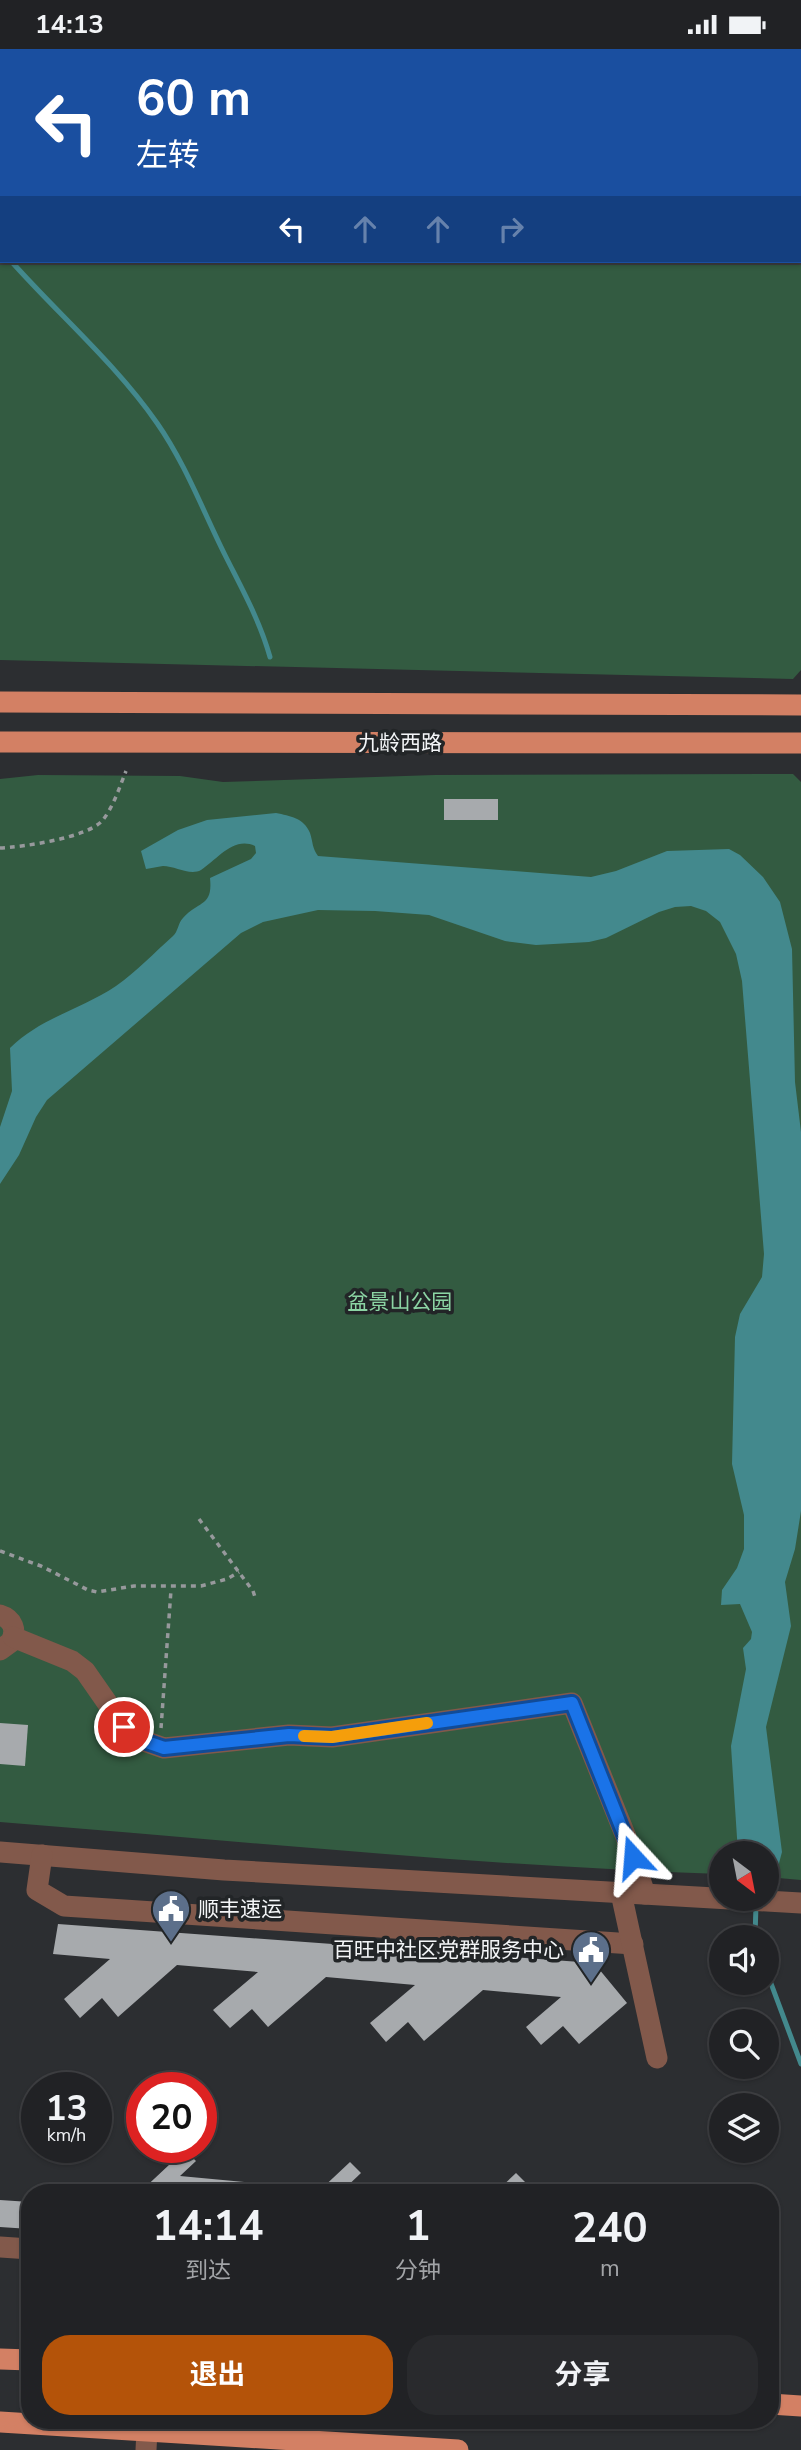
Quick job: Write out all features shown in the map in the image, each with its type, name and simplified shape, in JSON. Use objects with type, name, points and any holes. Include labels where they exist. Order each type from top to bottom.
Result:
[{"type":"main road","name":"九龄西路","points":[[0,702],[801,705]]},
{"type":"main road","name":"九龄西路","points":[[0,742],[801,743]]},
{"type":"main road","points":[[1,2358],[21,2359]]},
{"type":"main road","points":[[779,2405],[801,2406]]},
{"type":"main road","points":[[0,2422],[21,2425]]},
{"type":"main road","points":[[57,2429],[146,2440],[458,2450]]},
{"type":"street","points":[[770,705],[801,696]]},
{"type":"street","points":[[0,1615],[11,1622],[7,1644],[72,1661],[85,1671],[124,1727],[144,1741],[160,1747],[177,1748],[289,1735],[332,1737],[572,1703],[626,1837],[645,1894]]},
{"type":"street","points":[[0,1852],[224,1870],[709,1898]]},
{"type":"street","points":[[42,1856],[37,1890],[64,1906],[633,1944]]},
{"type":"street","points":[[621,1893],[657,2058]]},
{"type":"street","points":[[779,1902],[801,1903]]},
{"type":"street","points":[[0,2247],[21,2248]]},
{"type":"path","points":[[0,848],[29,845],[75,834],[95,826],[109,810],[126,771]]},
{"type":"path","points":[[199,1519],[255,1597]]},
{"type":"path","points":[[0,1551],[41,1566],[97,1592],[134,1586],[201,1586],[227,1579],[239,1572]]},
{"type":"path","points":[[160,1747],[171,1590]]},
{"type":"green space","points":[[0,263],[801,263],[801,670],[793,679],[0,660]]},
{"type":"green space","name":"盆景山公园","points":[[793,774],[801,782],[801,1880],[779,1878],[779,1841],[709,1841],[709,1873],[450,1859],[0,1822],[0,779],[38,775],[180,776],[223,782],[435,775]]},
{"type":"water","points":[[276,813],[286,815],[304,824],[318,856],[591,877],[616,871],[667,851],[729,849],[740,855],[763,877],[780,902],[792,949],[795,1082],[801,1132],[801,1511],[795,1549],[785,1582],[791,1626],[766,1727],[782,1852],[779,1863],[779,1841],[737,1841],[731,1746],[746,1669],[743,1648],[751,1639],[752,1632],[740,1604],[721,1605],[722,1590],[737,1568],[744,1549],[744,1515],[732,1464],[735,1337],[740,1314],[762,1277],[764,1254],[742,981],[736,954],[720,922],[706,911],[691,906],[675,907],[606,938],[589,942],[536,945],[505,941],[429,915],[318,910],[263,922],[241,933],[47,1100],[19,1155],[0,1184],[0,1127],[12,1091],[10,1048],[34,1029],[103,994],[123,980],[175,934],[180,922],[189,912],[207,899],[210,878],[251,859],[256,853],[255,846],[240,844],[197,872],[163,866],[146,869],[141,851],[178,830],[207,820]]},
{"type":"building","points":[[444,799],[498,799],[498,820],[444,820]]},
{"type":"building","points":[[0,1723],[28,1725],[25,1766],[0,1764]]},
{"type":"building","points":[[58,1924],[594,1963],[627,2003],[579,2044],[563,2026],[541,2045],[526,2027],[561,1997],[483,1990],[424,2041],[408,2022],[386,2042],[370,2023],[415,1985],[326,1977],[268,2027],[252,2009],[230,2028],[213,2010],[258,1972],[177,1965],[118,2017],[102,1998],[80,2018],[64,1999],[110,1959],[53,1954]]},
{"type":"building","points":[[350,2162],[361,2173],[349,2184],[327,2184]]},
{"type":"building","points":[[171,2163],[194,2163],[180,2176],[255,2184],[149,2184]]},
{"type":"building","points":[[516,2173],[527,2184],[504,2184]]},
{"type":"building","points":[[0,2200],[21,2201],[21,2228],[0,2227]]},
{"type":"waterway","points":[[13,263],[123,380],[167,438],[250,605],[270,657]]},
{"type":"waterway","points":[[755,1925],[756,1911]]},
{"type":"waterway","points":[[775,1995],[801,2064]]},
{"type":"slow traffic","points":[[304,1736],[332,1737],[427,1723]]},
{"type":"place","name":"顺丰速运","points":[[171,1943]]},
{"type":"place","name":"百旺中社区党群服务中心","points":[[591,1984]]},
{"type":"route","points":[[124,1727],[144,1741],[164,1748],[289,1735],[332,1737],[572,1703],[633,1857]]}]
